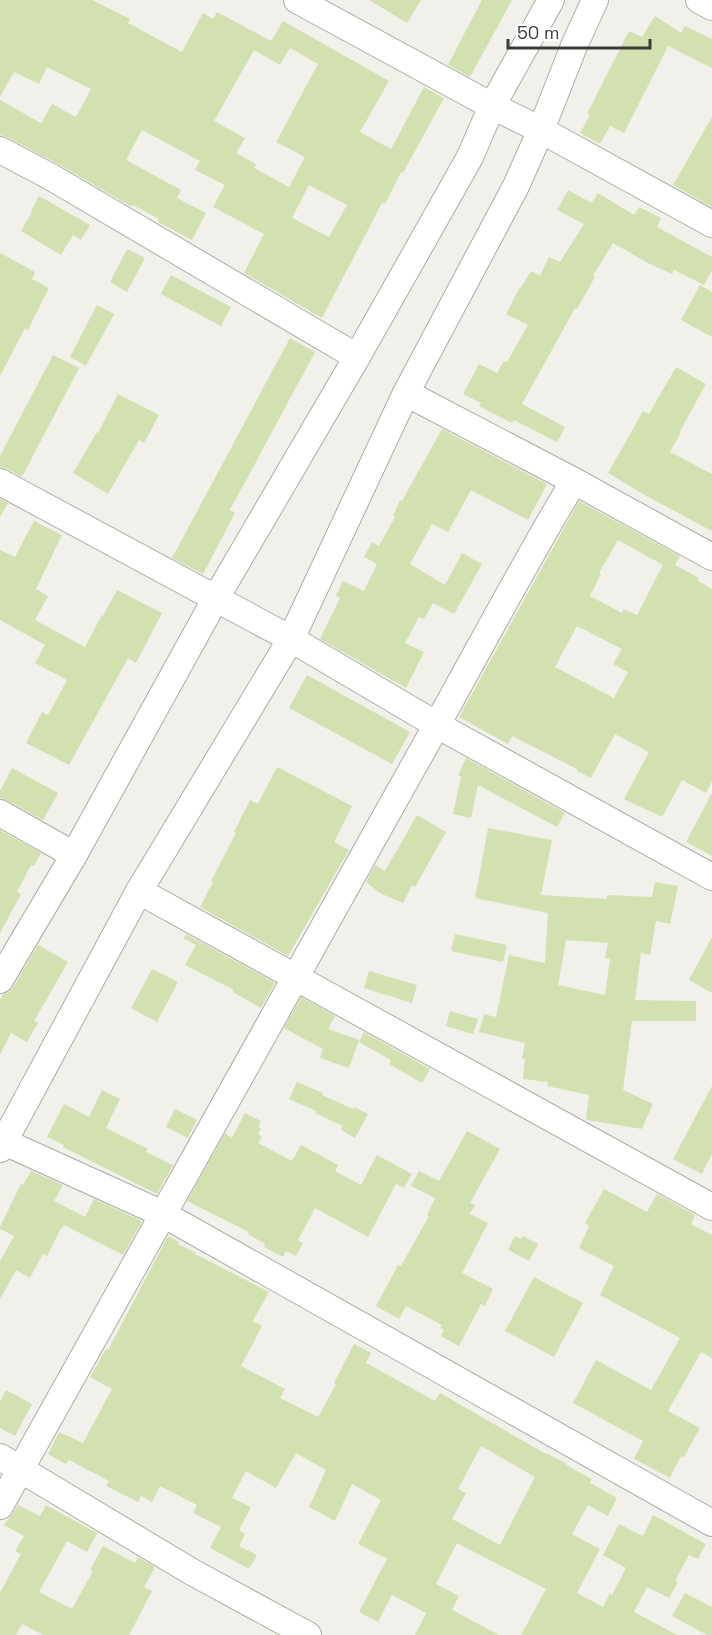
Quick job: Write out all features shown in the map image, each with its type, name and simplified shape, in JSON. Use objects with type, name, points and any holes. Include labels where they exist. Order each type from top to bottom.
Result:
[{"type":"street","points":[[297,0],[712,224]]},
{"type":"street","points":[[0,980],[74,855],[216,598],[357,357],[470,157],[492,106],[551,0]]},
{"type":"street","points":[[595,0],[573,46],[541,130],[516,186],[406,393],[291,639],[139,891],[1,1144],[163,1214],[712,1523]]},
{"type":"street","points":[[699,0],[712,7]]},
{"type":"street","points":[[0,150],[51,177],[357,357]]},
{"type":"street","points":[[406,393],[712,557]]},
{"type":"street","points":[[0,1506],[10,1463],[163,1214],[437,725],[535,545],[574,481]]},
{"type":"street","points":[[0,482],[291,639],[437,725],[712,877]]},
{"type":"street","points":[[0,813],[74,855]]},
{"type":"street","points":[[139,891],[712,1207]]},
{"type":"street","points":[[10,1463],[192,1572],[308,1635]]},
{"type":"building","points":[[0,0],[92,0],[130,19],[128,23],[182,52],[203,13],[213,19],[217,12],[271,41],[283,21],[389,81],[360,132],[391,149],[424,87],[444,98],[385,204],[382,203],[322,318],[244,273],[264,234],[213,207],[225,185],[195,170],[200,161],[142,130],[126,160],[181,190],[177,198],[206,213],[192,240],[158,222],[159,219],[133,205],[132,207],[58,164],[0,135],[0,100],[41,123],[52,104],[76,117],[91,89],[47,67],[39,84],[14,72],[0,97]],"holes":[[[290,48],[318,64],[276,142],[305,157],[289,187],[254,168],[256,164],[236,153],[245,138],[214,121],[254,50],[280,65]],[[309,185],[347,205],[329,237],[292,218]]]},
{"type":"building","points":[[369,0],[421,0],[407,23]]},
{"type":"building","points":[[482,0],[512,0],[470,77],[448,65]]},
{"type":"building","points":[[655,16],[681,33],[685,26],[712,39],[712,68],[668,46],[624,133],[610,126],[600,144],[580,133],[590,115],[587,114],[629,31],[642,37]]},
{"type":"building","points":[[712,117],[712,207],[673,185]]},
{"type":"building","points":[[568,190],[592,203],[598,193],[634,215],[639,207],[661,218],[657,227],[712,257],[712,270],[704,285],[674,270],[672,274],[648,263],[613,243],[522,404],[565,427],[557,442],[514,420],[512,423],[479,406],[481,403],[463,394],[479,364],[497,373],[504,361],[507,362],[528,325],[506,314],[520,287],[531,271],[540,276],[549,257],[560,262],[584,224],[557,210]]},
{"type":"building","points":[[39,196],[90,225],[81,240],[73,235],[61,255],[21,231]]},
{"type":"building","points":[[127,249],[145,258],[127,292],[110,282]]},
{"type":"building","points":[[0,253],[35,272],[32,279],[49,288],[28,330],[25,328],[0,376]]},
{"type":"building","points":[[171,275],[231,307],[221,326],[161,294]]},
{"type":"building","points":[[700,285],[712,292],[712,337],[681,320]]},
{"type":"building","points":[[97,305],[114,314],[86,366],[70,357]]},
{"type":"building","points":[[290,338],[315,352],[230,510],[235,513],[203,574],[172,558]]},
{"type":"building","points":[[53,355],[79,368],[22,477],[0,467],[0,456]]},
{"type":"building","points":[[676,367],[706,384],[670,452],[712,474],[712,531],[608,473],[643,411],[649,414]]},
{"type":"building","points":[[118,394],[159,415],[144,443],[139,440],[108,494],[73,473],[98,433]]},
{"type":"building","points":[[442,429],[547,484],[528,520],[471,490],[448,532],[432,524],[410,564],[445,585],[462,553],[482,564],[454,614],[433,603],[424,619],[419,617],[405,643],[424,652],[406,688],[320,639],[340,598],[336,596],[343,581],[364,591],[377,564],[364,557],[372,542],[379,546],[395,517],[393,516],[400,500],[402,501]]},
{"type":"building","points":[[0,499],[8,503],[0,517]]},
{"type":"building","points":[[579,501],[680,556],[675,565],[699,578],[698,581],[712,589],[712,781],[706,793],[682,780],[662,817],[624,799],[649,752],[615,734],[591,778],[512,736],[508,744],[459,717]],"holes":[[[618,540],[663,565],[637,615],[624,609],[622,613],[590,596],[601,574],[599,573]],[[577,626],[622,649],[613,664],[628,672],[614,698],[555,667]]]},
{"type":"building","points":[[34,521],[62,535],[36,589],[48,596],[35,620],[85,647],[117,590],[162,613],[136,663],[128,658],[69,765],[26,743],[42,712],[48,715],[67,680],[35,663],[45,645],[0,620],[0,550],[15,557]]},
{"type":"building","points":[[307,675],[410,732],[392,764],[289,708]]},
{"type":"building","points":[[466,758],[565,813],[557,827],[478,785],[471,818],[453,814],[461,777],[458,775]]},
{"type":"building","points":[[277,767],[352,806],[334,842],[349,850],[288,956],[200,907],[250,800],[258,804]]},
{"type":"building","points":[[12,768],[58,793],[43,820],[0,798],[0,791]]},
{"type":"building","points":[[712,793],[712,856],[686,842]]},
{"type":"building","points":[[417,815],[446,832],[415,887],[412,885],[403,903],[380,893],[366,882],[375,865],[385,871]]},
{"type":"building","points":[[488,828],[552,840],[541,895],[607,899],[607,895],[652,897],[655,882],[678,886],[670,924],[656,921],[650,955],[641,953],[635,1000],[696,1001],[696,1021],[632,1021],[623,1090],[653,1104],[642,1129],[586,1120],[589,1095],[547,1086],[548,1082],[523,1079],[525,1059],[522,1059],[525,1043],[479,1032],[484,1014],[496,1017],[509,955],[545,963],[548,913],[475,898]],"holes":[[[566,940],[608,943],[605,958],[610,959],[605,995],[558,985]]]},
{"type":"building","points":[[0,830],[41,853],[34,866],[31,865],[17,892],[21,894],[0,933]]},
{"type":"building","points":[[186,934],[275,983],[261,1008],[233,992],[234,990],[185,965],[196,945],[183,938]]},
{"type":"building","points":[[455,934],[507,945],[503,962],[451,951]]},
{"type":"building","points":[[712,937],[712,993],[689,980]]},
{"type":"building","points":[[38,945],[68,962],[34,1021],[38,1023],[27,1042],[11,1033],[0,1055],[0,1000],[3,994],[13,988]]},
{"type":"building","points":[[152,969],[178,982],[157,1022],[131,1008]]},
{"type":"building","points":[[369,971],[417,985],[412,1003],[364,988]]},
{"type":"building","points":[[301,997],[335,1016],[328,1029],[359,1040],[349,1068],[320,1058],[323,1049],[284,1028]]},
{"type":"building","points":[[450,1011],[478,1019],[473,1034],[446,1026]]},
{"type":"building","points":[[364,1032],[430,1069],[422,1083],[389,1064],[391,1060],[359,1042]]},
{"type":"building","points":[[297,1082],[368,1114],[355,1138],[341,1130],[343,1126],[289,1099]]},
{"type":"building","points":[[712,1086],[712,1154],[702,1174],[673,1159]]},
{"type":"building","points":[[102,1090],[120,1099],[106,1128],[148,1149],[146,1152],[173,1165],[157,1194],[47,1137],[64,1104],[89,1117]]},
{"type":"building","points":[[175,1109],[197,1120],[188,1138],[166,1127]]},
{"type":"building","points":[[245,1113],[261,1121],[258,1134],[262,1136],[258,1143],[292,1161],[301,1145],[338,1165],[335,1171],[361,1185],[377,1155],[412,1174],[404,1188],[396,1184],[368,1237],[315,1208],[298,1240],[303,1243],[296,1256],[286,1251],[283,1257],[264,1247],[265,1244],[248,1234],[249,1232],[187,1201],[225,1133],[232,1138]]},
{"type":"building","points":[[467,1131],[500,1149],[470,1203],[475,1205],[470,1214],[488,1223],[462,1273],[493,1289],[485,1306],[481,1304],[459,1346],[441,1336],[444,1330],[440,1328],[442,1325],[406,1306],[399,1319],[376,1306],[398,1265],[401,1266],[429,1216],[427,1215],[435,1198],[411,1186],[419,1171],[439,1181]]},
{"type":"building","points":[[31,1171],[63,1185],[54,1201],[85,1217],[94,1199],[142,1221],[123,1255],[64,1225],[47,1256],[43,1254],[30,1278],[16,1270],[0,1299],[0,1261],[14,1236],[0,1227],[21,1184],[23,1185]]},
{"type":"building","points":[[604,1189],[647,1212],[657,1194],[695,1215],[691,1224],[712,1235],[712,1358],[701,1352],[668,1411],[700,1428],[684,1457],[681,1456],[670,1478],[634,1459],[643,1441],[573,1403],[596,1360],[651,1390],[680,1338],[600,1295],[614,1266],[579,1248],[589,1226],[585,1223]]},
{"type":"building","points":[[168,1236],[195,1254],[269,1292],[253,1321],[262,1326],[241,1366],[285,1389],[280,1398],[318,1417],[354,1344],[371,1353],[366,1363],[435,1401],[440,1393],[567,1464],[592,1479],[590,1483],[617,1498],[608,1516],[588,1505],[572,1534],[600,1549],[577,1593],[603,1607],[610,1593],[612,1595],[626,1568],[603,1555],[619,1524],[643,1536],[653,1515],[706,1544],[698,1559],[689,1555],[669,1598],[647,1587],[634,1612],[677,1635],[521,1635],[546,1589],[457,1543],[436,1584],[459,1596],[452,1610],[499,1635],[415,1635],[426,1613],[392,1595],[378,1622],[359,1612],[387,1559],[358,1544],[381,1500],[352,1484],[335,1521],[309,1507],[326,1470],[296,1453],[276,1488],[246,1471],[232,1498],[251,1507],[239,1530],[245,1534],[239,1546],[257,1555],[249,1569],[210,1548],[221,1527],[193,1513],[197,1505],[160,1486],[152,1502],[141,1496],[138,1502],[106,1486],[109,1481],[69,1460],[66,1464],[48,1454],[59,1432],[83,1443],[112,1389],[90,1377],[106,1349],[108,1350]],"holes":[[[481,1446],[535,1477],[500,1545],[452,1519],[466,1493],[458,1489]]]},
{"type":"building","points":[[515,1236],[521,1239],[523,1236],[538,1244],[529,1261],[508,1250]]},
{"type":"building","points":[[534,1277],[583,1303],[554,1357],[505,1331]]},
{"type":"building","points":[[6,1390],[32,1404],[15,1436],[0,1428],[0,1402]]},
{"type":"building","points":[[18,1505],[40,1516],[46,1505],[97,1533],[87,1552],[67,1541],[39,1592],[72,1609],[93,1571],[90,1570],[103,1546],[135,1563],[138,1557],[155,1567],[144,1587],[152,1591],[129,1635],[43,1635],[22,1624],[16,1635],[0,1635],[0,1593],[21,1554],[15,1551],[24,1536],[4,1525]]},
{"type":"building","points":[[685,1593],[712,1607],[712,1635],[707,1635],[672,1616]]}]
